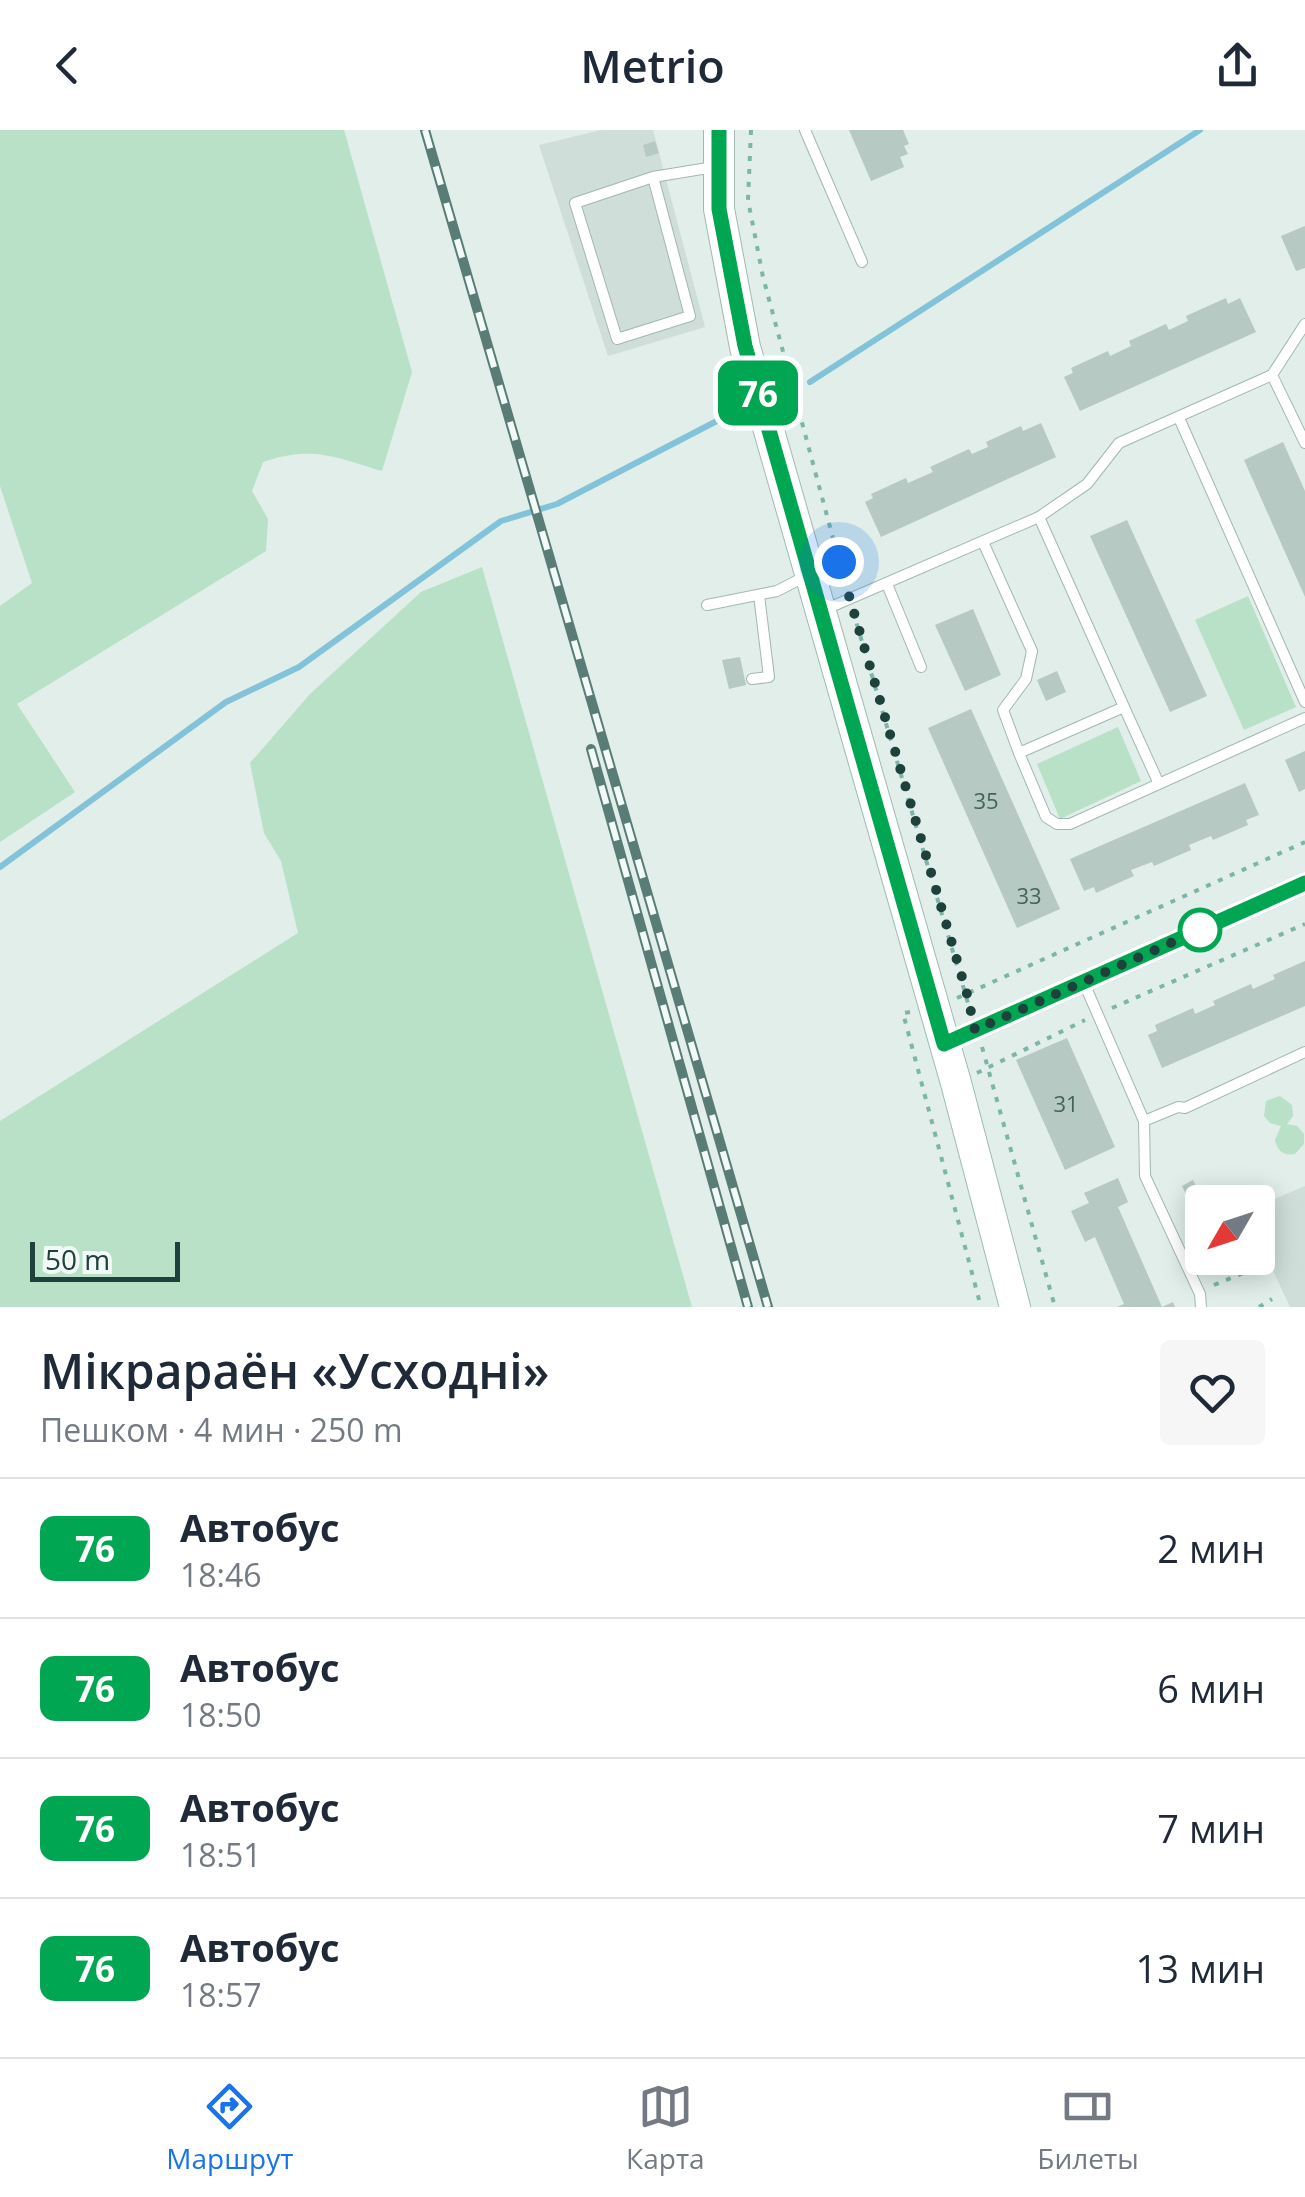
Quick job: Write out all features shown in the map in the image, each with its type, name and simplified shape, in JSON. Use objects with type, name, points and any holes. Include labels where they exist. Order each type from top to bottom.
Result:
[{"type":"street","points":[[719,130],[717,166],[725,256],[745,346],[956,1083],[1015,1307]]},
{"type":"street","points":[[944,1044],[1305,883]]},
{"type":"lane","points":[[806,130],[862,262]]},
{"type":"lane","points":[[652,176],[690,316],[617,340],[575,203],[652,176],[717,166]]},
{"type":"lane","points":[[820,612],[1039,517],[1087,484],[1119,443],[1272,375],[1305,324]]},
{"type":"lane","points":[[1272,375],[1305,442]]},
{"type":"lane","points":[[1179,418],[1305,702]]},
{"type":"lane","points":[[1039,517],[1160,784]]},
{"type":"lane","points":[[983,542],[1032,651],[1026,679],[1003,710],[1046,817],[1058,824],[1070,824],[1305,718]]},
{"type":"lane","points":[[707,604],[777,591],[809,574]]},
{"type":"lane","points":[[888,584],[921,667]]},
{"type":"lane","points":[[752,679],[770,677],[759,594]]},
{"type":"lane","points":[[1019,753],[1124,707]]},
{"type":"lane","points":[[1084,982],[1144,1121],[1145,1176],[1200,1294],[1201,1307]]},
{"type":"lane","points":[[1144,1121],[1178,1107],[1185,1108],[1305,1052]]},
{"type":"path","points":[[750,130],[748,200],[764,278],[850,600],[975,1030],[990,1067],[1055,1307]]},
{"type":"path","points":[[923,1094],[956,1083],[1097,1014],[1305,924]]},
{"type":"path","points":[[1209,1288],[1239,1275]]},
{"type":"path","points":[[1259,1307],[1272,1299]]},
{"type":"shaded area","points":[[601,130],[653,130],[705,327],[608,356],[539,145]]},
{"type":"shaded area","points":[[1305,1186],[1305,1307],[1290,1307],[1275,1275],[1275,1199]]},
{"type":"green space","points":[[0,130],[344,130],[412,372],[382,471],[310,454],[263,462],[252,491],[268,519],[266,551],[17,704],[75,792],[0,842],[0,606],[32,583],[0,486]]},
{"type":"green space","points":[[482,567],[692,1307],[0,1307],[0,1121],[298,933],[281,861],[264,833],[250,763],[310,694],[421,592]]},
{"type":"green space","points":[[1248,596],[1296,707],[1244,730],[1195,620]]},
{"type":"green space","points":[[1118,727],[1141,781],[1060,819],[1037,764]]},
{"type":"green space","points":[[1280,1096],[1292,1105],[1293,1116],[1287,1124],[1297,1126],[1304,1134],[1304,1144],[1295,1154],[1279,1150],[1275,1140],[1281,1126],[1264,1116],[1266,1101]]},
{"type":"building","points":[[849,130],[903,130],[909,144],[904,146],[908,154],[900,157],[904,167],[871,181]]},
{"type":"building","points":[[655,141],[659,153],[646,157],[643,145]]},
{"type":"building","points":[[1305,226],[1305,268],[1296,271],[1281,236]]},
{"type":"building","points":[[1226,298],[1228,304],[1240,298],[1256,332],[1080,411],[1064,377],[1073,373],[1071,368],[1108,351],[1110,356],[1131,346],[1129,341],[1166,324],[1169,330],[1188,321],[1186,316]]},
{"type":"building","points":[[1041,423],[1056,457],[881,537],[865,502],[873,498],[871,494],[906,478],[908,483],[933,472],[930,467],[969,449],[972,454],[988,447],[986,442],[1021,426],[1023,431]]},
{"type":"building","points":[[1283,442],[1305,491],[1305,597],[1244,460]]},
{"type":"building","points":[[1127,520],[1207,696],[1170,712],[1090,536]]},
{"type":"building","points":[[973,609],[1001,675],[965,691],[935,625]]},
{"type":"building","points":[[740,657],[746,685],[729,689],[722,660]]},
{"type":"building","points":[[1057,671],[1066,692],[1046,701],[1037,680]]},
{"type":"building","points":[[971,709],[1060,909],[1017,928],[928,728]]},
{"type":"building","points":[[1305,751],[1305,789],[1299,792],[1285,760]]},
{"type":"building","points":[[1245,783],[1259,815],[1246,820],[1248,825],[1189,845],[1191,850],[1154,866],[1152,862],[1131,870],[1134,876],[1096,893],[1094,887],[1084,891],[1070,859]]},
{"type":"building","points":[[1305,961],[1305,1006],[1162,1068],[1148,1035],[1157,1031],[1155,1025],[1193,1008],[1195,1014],[1215,1005],[1213,1001],[1251,984],[1253,989]]},
{"type":"building","points":[[1067,1038],[1115,1147],[1065,1170],[1016,1060]]},
{"type":"building","points":[[1118,1178],[1128,1202],[1118,1207],[1162,1307],[1117,1307],[1124,1304],[1095,1237],[1085,1242],[1071,1211],[1089,1203],[1084,1193]]},
{"type":"waterway","points":[[810,382],[1200,130]]},
{"type":"waterway","points":[[0,867],[226,702],[299,667],[501,521],[557,504],[738,410]]},
{"type":"railway","points":[[425,130],[768,1307]]},
{"type":"railway","points":[[591,749],[748,1307]]},
{"type":"bus line","name":"76","points":[[719,130],[719,209],[745,346],[944,1044],[1305,883]]},
{"type":"route","points":[[839,562],[975,1030],[1200,930]]}]
